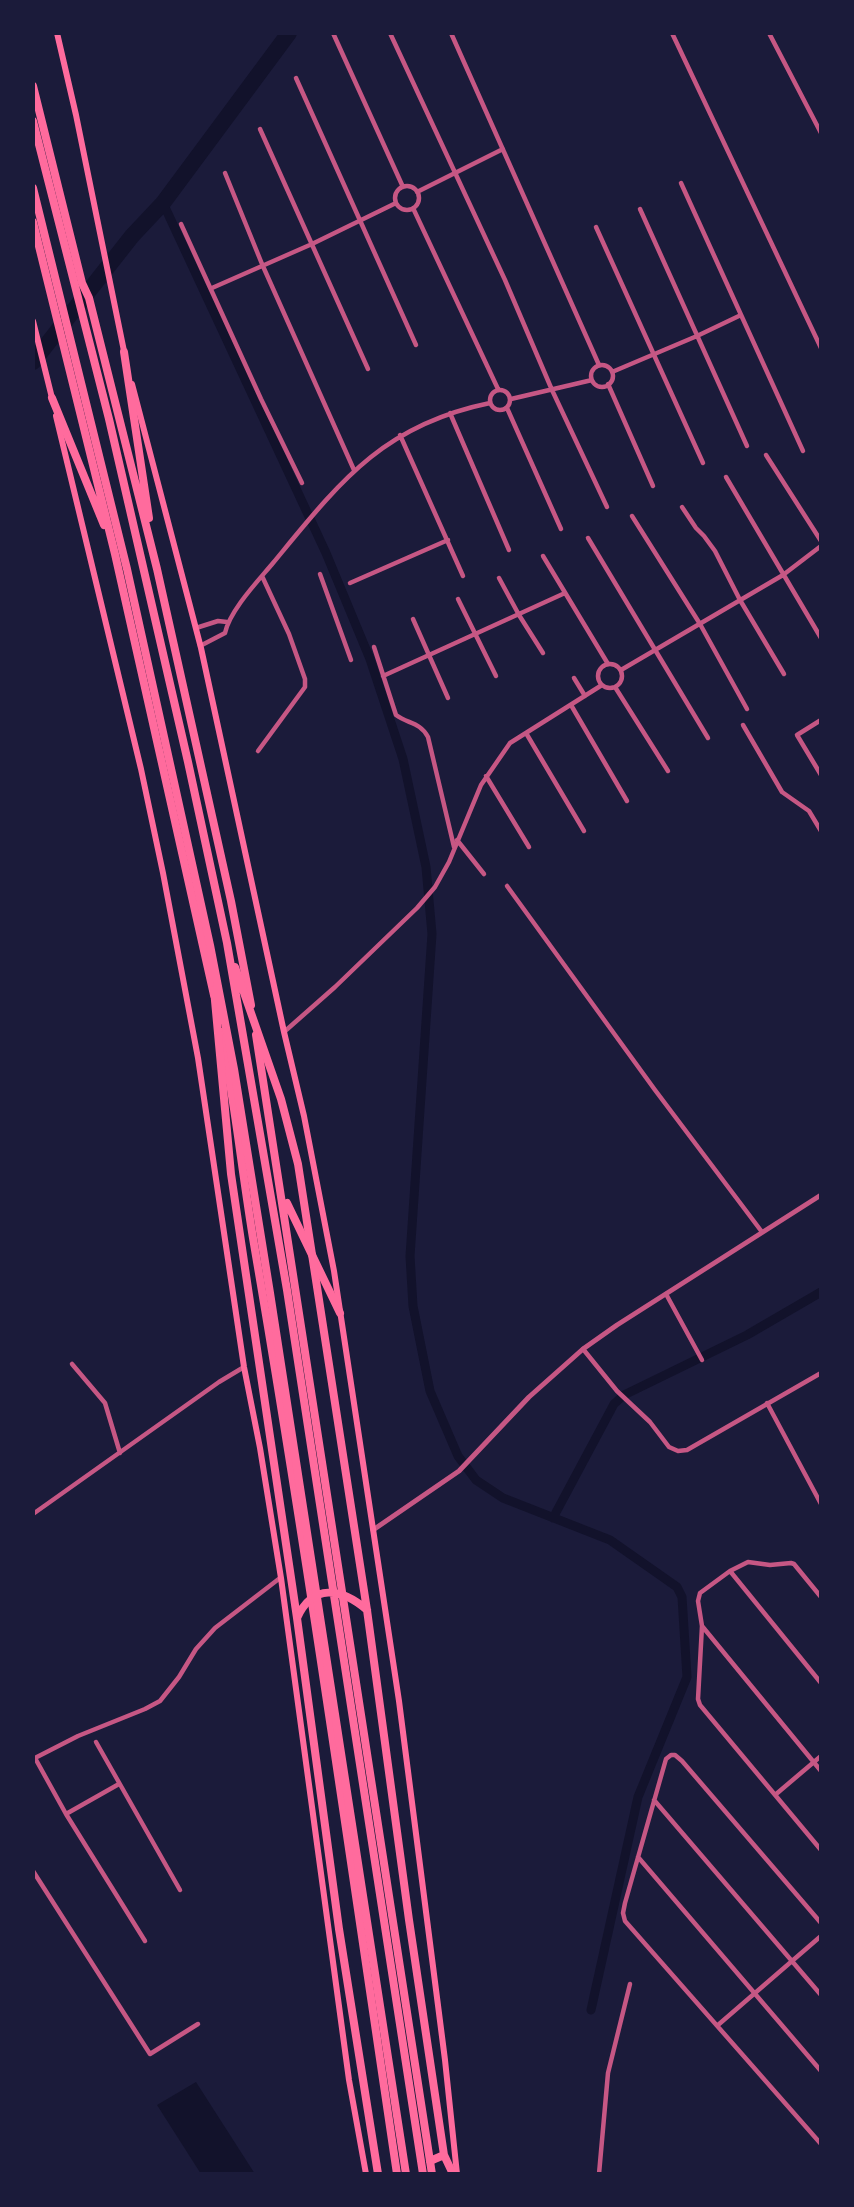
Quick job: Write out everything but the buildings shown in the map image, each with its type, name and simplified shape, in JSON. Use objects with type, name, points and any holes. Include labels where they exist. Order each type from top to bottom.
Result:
[{"type":"highway","points":[[33,86],[157,569],[231,901],[266,1088],[299,1321],[432,2174]]},
{"type":"highway","points":[[33,121],[108,418],[227,943],[281,1252],[423,2174]]},
{"type":"highway","points":[[33,188],[127,569],[210,945],[234,1069],[406,2174]]},
{"type":"highway","points":[[33,222],[115,554],[204,945],[233,1093],[253,1237],[295,1486],[397,2174]]},
{"type":"highway","points":[[124,352],[157,569]]},
{"type":"highway","points":[[52,398],[115,554]]},
{"type":"highway","points":[[227,943],[281,1099],[298,1164],[367,1610],[444,2155],[455,2174]]},
{"type":"highway","points":[[210,945],[230,1174],[297,1618],[339,1929],[378,2172]]},
{"type":"highway","points":[[282,1194],[340,1313]]},
{"type":"highway","points":[[297,1618],[307,1601],[331,1592],[346,1595],[367,1610]]},
{"type":"highway","points":[[430,2161],[444,2155]]},
{"type":"main road","points":[[57,33],[124,352],[196,628],[304,1116],[334,1271],[399,1700],[445,2060],[455,2174]]},
{"type":"main road","points":[[33,321],[141,769],[198,1058],[244,1367],[281,1578],[349,2080],[366,2174]]},
{"type":"street","points":[[333,33],[403,187]]},
{"type":"street","points":[[390,33],[607,507]]},
{"type":"street","points":[[451,33],[599,365]]},
{"type":"street","points":[[672,33],[821,348]]},
{"type":"street","points":[[769,33],[821,133]]},
{"type":"street","points":[[296,78],[416,345]]},
{"type":"street","points":[[260,129],[368,369]]},
{"type":"street","points":[[416,192],[503,149]]},
{"type":"street","points":[[225,173],[262,264],[354,470]]},
{"type":"street","points":[[681,183],[803,451]]},
{"type":"street","points":[[403,187],[411,187],[419,199],[413,208],[405,210],[396,203],[397,192],[403,187]]},
{"type":"street","points":[[212,288],[396,203]]},
{"type":"street","points":[[413,208],[498,389]]},
{"type":"street","points":[[640,209],[747,446]]},
{"type":"street","points":[[181,223],[302,482]]},
{"type":"street","points":[[596,227],[703,463]]},
{"type":"street","points":[[612,372],[741,315]]},
{"type":"street","points":[[511,398],[592,380],[601,386],[612,379],[612,372],[608,366],[599,365],[593,370],[592,380]]},
{"type":"street","points":[[608,384],[653,486]]},
{"type":"street","points":[[490,403],[492,393],[498,389],[505,390],[511,398]]},
{"type":"street","points":[[511,398],[507,408],[561,528]]},
{"type":"street","points":[[490,403],[497,410],[507,408]]},
{"type":"street","points":[[200,646],[225,633],[227,622],[262,576],[332,492],[354,470],[400,435],[450,413],[490,403]]},
{"type":"street","points":[[450,413],[509,550]]},
{"type":"street","points":[[400,435],[463,576]]},
{"type":"street","points":[[766,455],[821,541]]},
{"type":"street","points":[[726,477],[821,638]]},
{"type":"street","points":[[682,507],[715,551],[740,600],[784,674]]},
{"type":"street","points":[[632,516],[700,624],[747,709]]},
{"type":"street","points":[[588,538],[708,738]]},
{"type":"street","points":[[350,583],[448,540]]},
{"type":"street","points":[[621,670],[783,575],[821,547]]},
{"type":"street","points":[[542,556],[608,664]]},
{"type":"street","points":[[320,574],[351,660]]},
{"type":"street","points":[[258,751],[305,687],[305,679],[289,634],[262,576]]},
{"type":"street","points":[[499,578],[542,653]]},
{"type":"street","points":[[383,676],[565,593]]},
{"type":"street","points":[[458,599],[496,677]]},
{"type":"street","points":[[412,619],[448,698]]},
{"type":"street","points":[[196,628],[218,621],[227,622]]},
{"type":"street","points":[[374,647],[396,715],[418,724],[428,737],[454,848]]},
{"type":"street","points":[[608,664],[621,670],[622,680],[615,687],[602,685],[599,680],[598,673],[608,664]]},
{"type":"street","points":[[574,678],[584,696]]},
{"type":"street","points":[[284,1032],[335,987],[435,887],[446,869],[486,776],[510,743],[602,685]]},
{"type":"street","points":[[615,687],[668,771]]},
{"type":"street","points":[[571,705],[627,801]]},
{"type":"street","points":[[821,720],[797,735],[821,775]]},
{"type":"street","points":[[743,725],[782,792],[809,811],[821,831]]},
{"type":"street","points":[[526,733],[584,831]]},
{"type":"street","points":[[486,776],[529,847]]},
{"type":"street","points":[[457,840],[484,874]]},
{"type":"street","points":[[507,886],[647,1080],[762,1232]]},
{"type":"street","points":[[373,1530],[459,1471],[529,1397],[583,1349],[821,1195]]},
{"type":"street","points":[[666,1294],[702,1360]]},
{"type":"street","points":[[583,1349],[617,1391],[669,1447],[678,1451],[687,1450],[821,1373]]},
{"type":"street","points":[[72,1364],[105,1403],[120,1453]]},
{"type":"street","points":[[33,1514],[244,1367]]},
{"type":"street","points":[[767,1402],[821,1504]]},
{"type":"street","points":[[821,1597],[791,1563],[770,1565],[748,1562],[730,1570],[700,1593],[698,1601],[702,1626],[698,1699],[700,1705],[821,1850]]},
{"type":"street","points":[[730,1570],[821,1684]]},
{"type":"street","points":[[145,1941],[34,1759],[78,1736],[145,1710],[160,1701],[196,1649],[215,1628],[281,1578]]},
{"type":"street","points":[[702,1626],[821,1771]]},
{"type":"street","points":[[96,1742],[180,1890]]},
{"type":"street","points":[[821,1923],[676,1755],[666,1759],[625,1903],[625,1921],[821,2144]]},
{"type":"street","points":[[775,1795],[821,1756]]},
{"type":"street","points":[[66,1814],[119,1784]]},
{"type":"street","points":[[654,1800],[821,1995]]},
{"type":"street","points":[[638,1857],[821,2071]]},
{"type":"street","points":[[33,1871],[150,2053],[198,2024]]},
{"type":"street","points":[[718,2025],[821,1936]]},
{"type":"street","points":[[599,2174],[608,2073],[630,1984]]},
{"type":"shaded area","points":[[196,2082],[255,2174],[201,2174],[157,2105]]},
{"type":"waterway","points":[[33,362],[132,236],[163,203],[289,33]]},
{"type":"waterway","points":[[163,203],[326,553],[370,659],[403,759],[426,867],[432,934],[410,1256],[413,1306],[430,1391],[458,1456],[476,1480],[503,1498],[610,1540],[677,1587],[682,1597],[687,1677],[638,1797],[591,2010]]},
{"type":"waterway","points":[[553,1518],[614,1404],[624,1395],[747,1335],[821,1292]]}]
